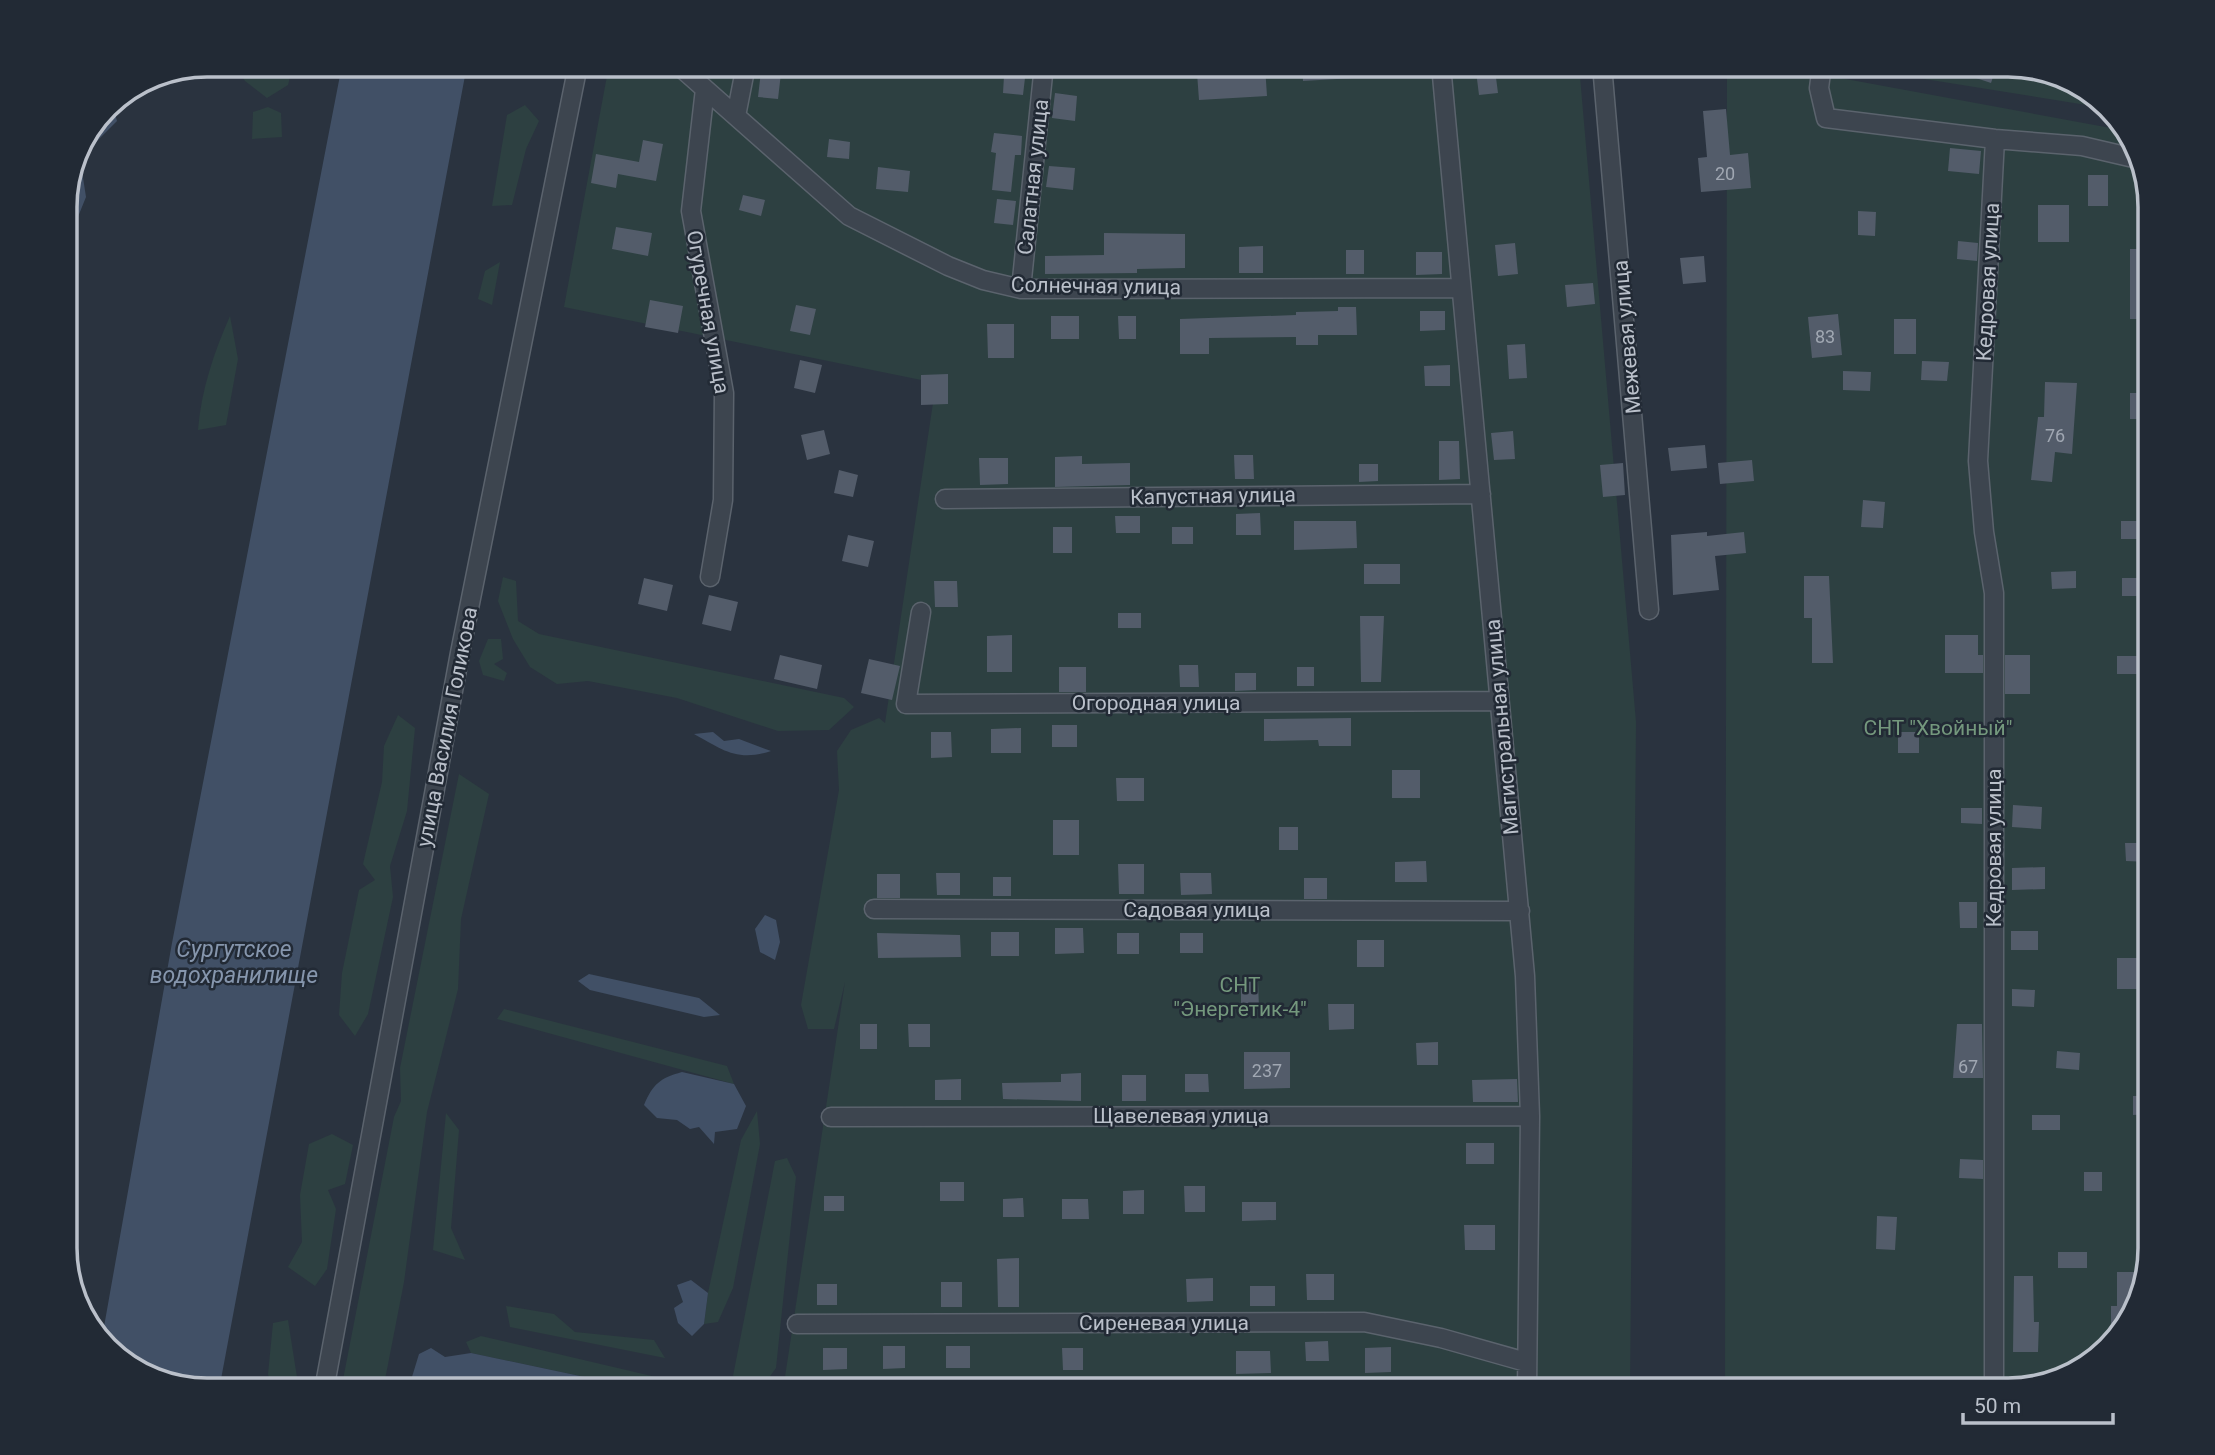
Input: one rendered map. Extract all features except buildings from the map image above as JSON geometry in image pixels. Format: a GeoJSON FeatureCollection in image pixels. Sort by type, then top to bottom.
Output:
{"type":"FeatureCollection","features":[{"type":"Feature","properties":{"kind":"street","name":"улица Василия Голикова"},"geometry":{"type":"LineString","coordinates":[[326,1378],[467,615],[577,77]]}},
{"type":"Feature","properties":{"kind":"street","name":"Солнечная улица"},"geometry":{"type":"LineString","coordinates":[[692,77],[849,216],[948,266],[983,280],[1021,289],[1461,288]]}},
{"type":"Feature","properties":{"kind":"street"},"geometry":{"type":"LineString","coordinates":[[736,116],[744,77]]}},
{"type":"Feature","properties":{"kind":"street","name":"Салатная улица"},"geometry":{"type":"LineString","coordinates":[[1021,289],[1043,77]]}},
{"type":"Feature","properties":{"kind":"street","name":"Магистральная улица"},"geometry":{"type":"LineString","coordinates":[[1442,77],[1520,911],[1530,1116],[1527,1378]]}},
{"type":"Feature","properties":{"kind":"street","name":"Межевая улица"},"geometry":{"type":"LineString","coordinates":[[1603,77],[1639,469],[1649,610]]}},
{"type":"Feature","properties":{"kind":"street"},"geometry":{"type":"LineString","coordinates":[[1820,77],[1819,88],[1826,118],[1995,139],[2082,146],[2128,157]]}},
{"type":"Feature","properties":{"kind":"street","name":"Огуречная улица"},"geometry":{"type":"LineString","coordinates":[[705,89],[691,211],[724,393],[723,500],[710,577]]}},
{"type":"Feature","properties":{"kind":"street","name":"Кедровая улица"},"geometry":{"type":"LineString","coordinates":[[1994,1378],[1994,593],[1984,532],[1978,461],[1995,139]]}},
{"type":"Feature","properties":{"kind":"street","name":"Капустная улица"},"geometry":{"type":"LineString","coordinates":[[945,499],[1481,494]]}},
{"type":"Feature","properties":{"kind":"street","name":"Огородная улица"},"geometry":{"type":"LineString","coordinates":[[921,612],[906,705],[1499,701]]}},
{"type":"Feature","properties":{"kind":"street","name":"Садовая улица"},"geometry":{"type":"LineString","coordinates":[[874,909],[1520,911]]}},
{"type":"Feature","properties":{"kind":"street","name":"Щавелевая улица"},"geometry":{"type":"LineString","coordinates":[[831,1117],[1530,1116]]}},
{"type":"Feature","properties":{"kind":"street","name":"Сиреневая улица"},"geometry":{"type":"LineString","coordinates":[[797,1324],[1364,1322],[1441,1338],[1527,1363]]}},
{"type":"Feature","properties":{"kind":"green space"},"geometry":{"type":"Polygon","coordinates":[[[242,77],[290,77],[288,85],[267,98],[242,77]]]}},
{"type":"Feature","properties":{"kind":"green space","name":"СНТ \"Энергетик-4\""},"geometry":{"type":"Polygon","coordinates":[[[607,77],[1580,77],[1636,722],[1630,1378],[785,1378],[845,982],[834,1029],[808,1029],[801,1005],[839,790],[837,751],[851,730],[879,718],[885,723],[936,383],[564,307],[607,77]]]}},
{"type":"Feature","properties":{"kind":"green space","name":"СНТ \"Хвойный\""},"geometry":{"type":"Polygon","coordinates":[[[1727,77],[1835,77],[2111,128],[2121,142],[2134,173],[2138,207],[2138,1256],[2131,1290],[2116,1320],[2094,1346],[2073,1361],[2042,1374],[2008,1378],[1725,1378],[1727,77]]]}},
{"type":"Feature","properties":{"kind":"green space"},"geometry":{"type":"Polygon","coordinates":[[[1912,77],[2025,78],[2065,90],[2089,105],[1912,77]]]}},
{"type":"Feature","properties":{"kind":"green space"},"geometry":{"type":"Polygon","coordinates":[[[525,105],[539,121],[526,149],[512,205],[492,206],[507,115],[525,105]]]}},
{"type":"Feature","properties":{"kind":"green space"},"geometry":{"type":"Polygon","coordinates":[[[268,107],[281,113],[282,137],[252,139],[253,112],[268,107]]]}},
{"type":"Feature","properties":{"kind":"green space"},"geometry":{"type":"Polygon","coordinates":[[[500,262],[492,305],[478,299],[485,271],[500,262]]]}},
{"type":"Feature","properties":{"kind":"green space"},"geometry":{"type":"Polygon","coordinates":[[[230,316],[238,359],[226,425],[198,430],[209,372],[230,316]]]}},
{"type":"Feature","properties":{"kind":"green space"},"geometry":{"type":"Polygon","coordinates":[[[503,577],[516,581],[518,621],[539,634],[844,698],[854,707],[829,730],[778,731],[677,698],[588,681],[557,684],[530,667],[513,639],[498,601],[503,577]]]}},
{"type":"Feature","properties":{"kind":"green space"},"geometry":{"type":"Polygon","coordinates":[[[488,639],[501,639],[503,659],[494,664],[507,673],[504,681],[483,675],[479,661],[488,639]]]}},
{"type":"Feature","properties":{"kind":"green space"},"geometry":{"type":"Polygon","coordinates":[[[398,715],[415,728],[407,811],[390,866],[393,897],[368,1014],[355,1036],[339,1015],[342,973],[359,890],[375,880],[363,864],[382,782],[384,746],[398,715]]]}},
{"type":"Feature","properties":{"kind":"green space"},"geometry":{"type":"Polygon","coordinates":[[[459,774],[489,794],[461,919],[458,989],[427,1112],[404,1282],[385,1378],[343,1378],[394,1117],[401,1101],[400,1068],[459,774]]]}},
{"type":"Feature","properties":{"kind":"green space"},"geometry":{"type":"Polygon","coordinates":[[[504,1009],[727,1066],[734,1084],[497,1019],[504,1009]]]}},
{"type":"Feature","properties":{"kind":"green space"},"geometry":{"type":"Polygon","coordinates":[[[757,1111],[760,1144],[733,1288],[718,1322],[704,1324],[708,1293],[741,1140],[757,1111]]]}},
{"type":"Feature","properties":{"kind":"green space"},"geometry":{"type":"Polygon","coordinates":[[[446,1113],[459,1130],[451,1228],[465,1260],[433,1250],[446,1113]]]}},
{"type":"Feature","properties":{"kind":"green space"},"geometry":{"type":"Polygon","coordinates":[[[332,1134],[353,1145],[345,1184],[328,1190],[336,1209],[327,1269],[315,1286],[288,1267],[302,1242],[300,1195],[309,1144],[332,1134]]]}},
{"type":"Feature","properties":{"kind":"green space"},"geometry":{"type":"Polygon","coordinates":[[[787,1158],[796,1177],[776,1368],[769,1378],[736,1378],[733,1376],[775,1161],[787,1158]]]}},
{"type":"Feature","properties":{"kind":"green space"},"geometry":{"type":"Polygon","coordinates":[[[506,1306],[554,1314],[575,1332],[654,1340],[665,1358],[510,1327],[506,1306]]]}},
{"type":"Feature","properties":{"kind":"green space"},"geometry":{"type":"Polygon","coordinates":[[[288,1320],[297,1378],[269,1378],[273,1323],[288,1320]]]}},
{"type":"Feature","properties":{"kind":"green space"},"geometry":{"type":"Polygon","coordinates":[[[481,1336],[660,1378],[589,1378],[471,1353],[466,1342],[481,1336]]]}},
{"type":"Feature","properties":{"kind":"water","name":"Сургутское водохранилище"},"geometry":{"type":"Polygon","coordinates":[[[340,77],[465,77],[221,1378],[173,1374],[150,1365],[121,1346],[104,1327],[172,943],[340,77]]]}},
{"type":"Feature","properties":{"kind":"water"},"geometry":{"type":"Polygon","coordinates":[[[115,115],[117,121],[92,146],[115,115]]]}},
{"type":"Feature","properties":{"kind":"water"},"geometry":{"type":"Polygon","coordinates":[[[82,171],[86,197],[77,219],[82,171]]]}},
{"type":"Feature","properties":{"kind":"water"},"geometry":{"type":"Polygon","coordinates":[[[713,732],[724,741],[739,739],[771,751],[739,755],[694,734],[713,732]]]}},
{"type":"Feature","properties":{"kind":"water"},"geometry":{"type":"Polygon","coordinates":[[[765,915],[776,920],[780,942],[775,960],[760,952],[755,929],[765,915]]]}},
{"type":"Feature","properties":{"kind":"water"},"geometry":{"type":"Polygon","coordinates":[[[589,974],[699,998],[720,1015],[704,1017],[590,990],[578,981],[589,974]]]}},
{"type":"Feature","properties":{"kind":"water"},"geometry":{"type":"Polygon","coordinates":[[[682,1072],[734,1084],[746,1106],[737,1129],[715,1132],[714,1144],[699,1127],[690,1129],[677,1120],[657,1118],[644,1105],[658,1083],[682,1072]]]}},
{"type":"Feature","properties":{"kind":"water"},"geometry":{"type":"Polygon","coordinates":[[[691,1280],[708,1293],[704,1324],[692,1336],[678,1323],[674,1308],[683,1302],[677,1285],[691,1280]]]}},
{"type":"Feature","properties":{"kind":"water"},"geometry":{"type":"Polygon","coordinates":[[[431,1348],[445,1357],[471,1353],[589,1378],[412,1378],[419,1354],[431,1348]]]}}]}
